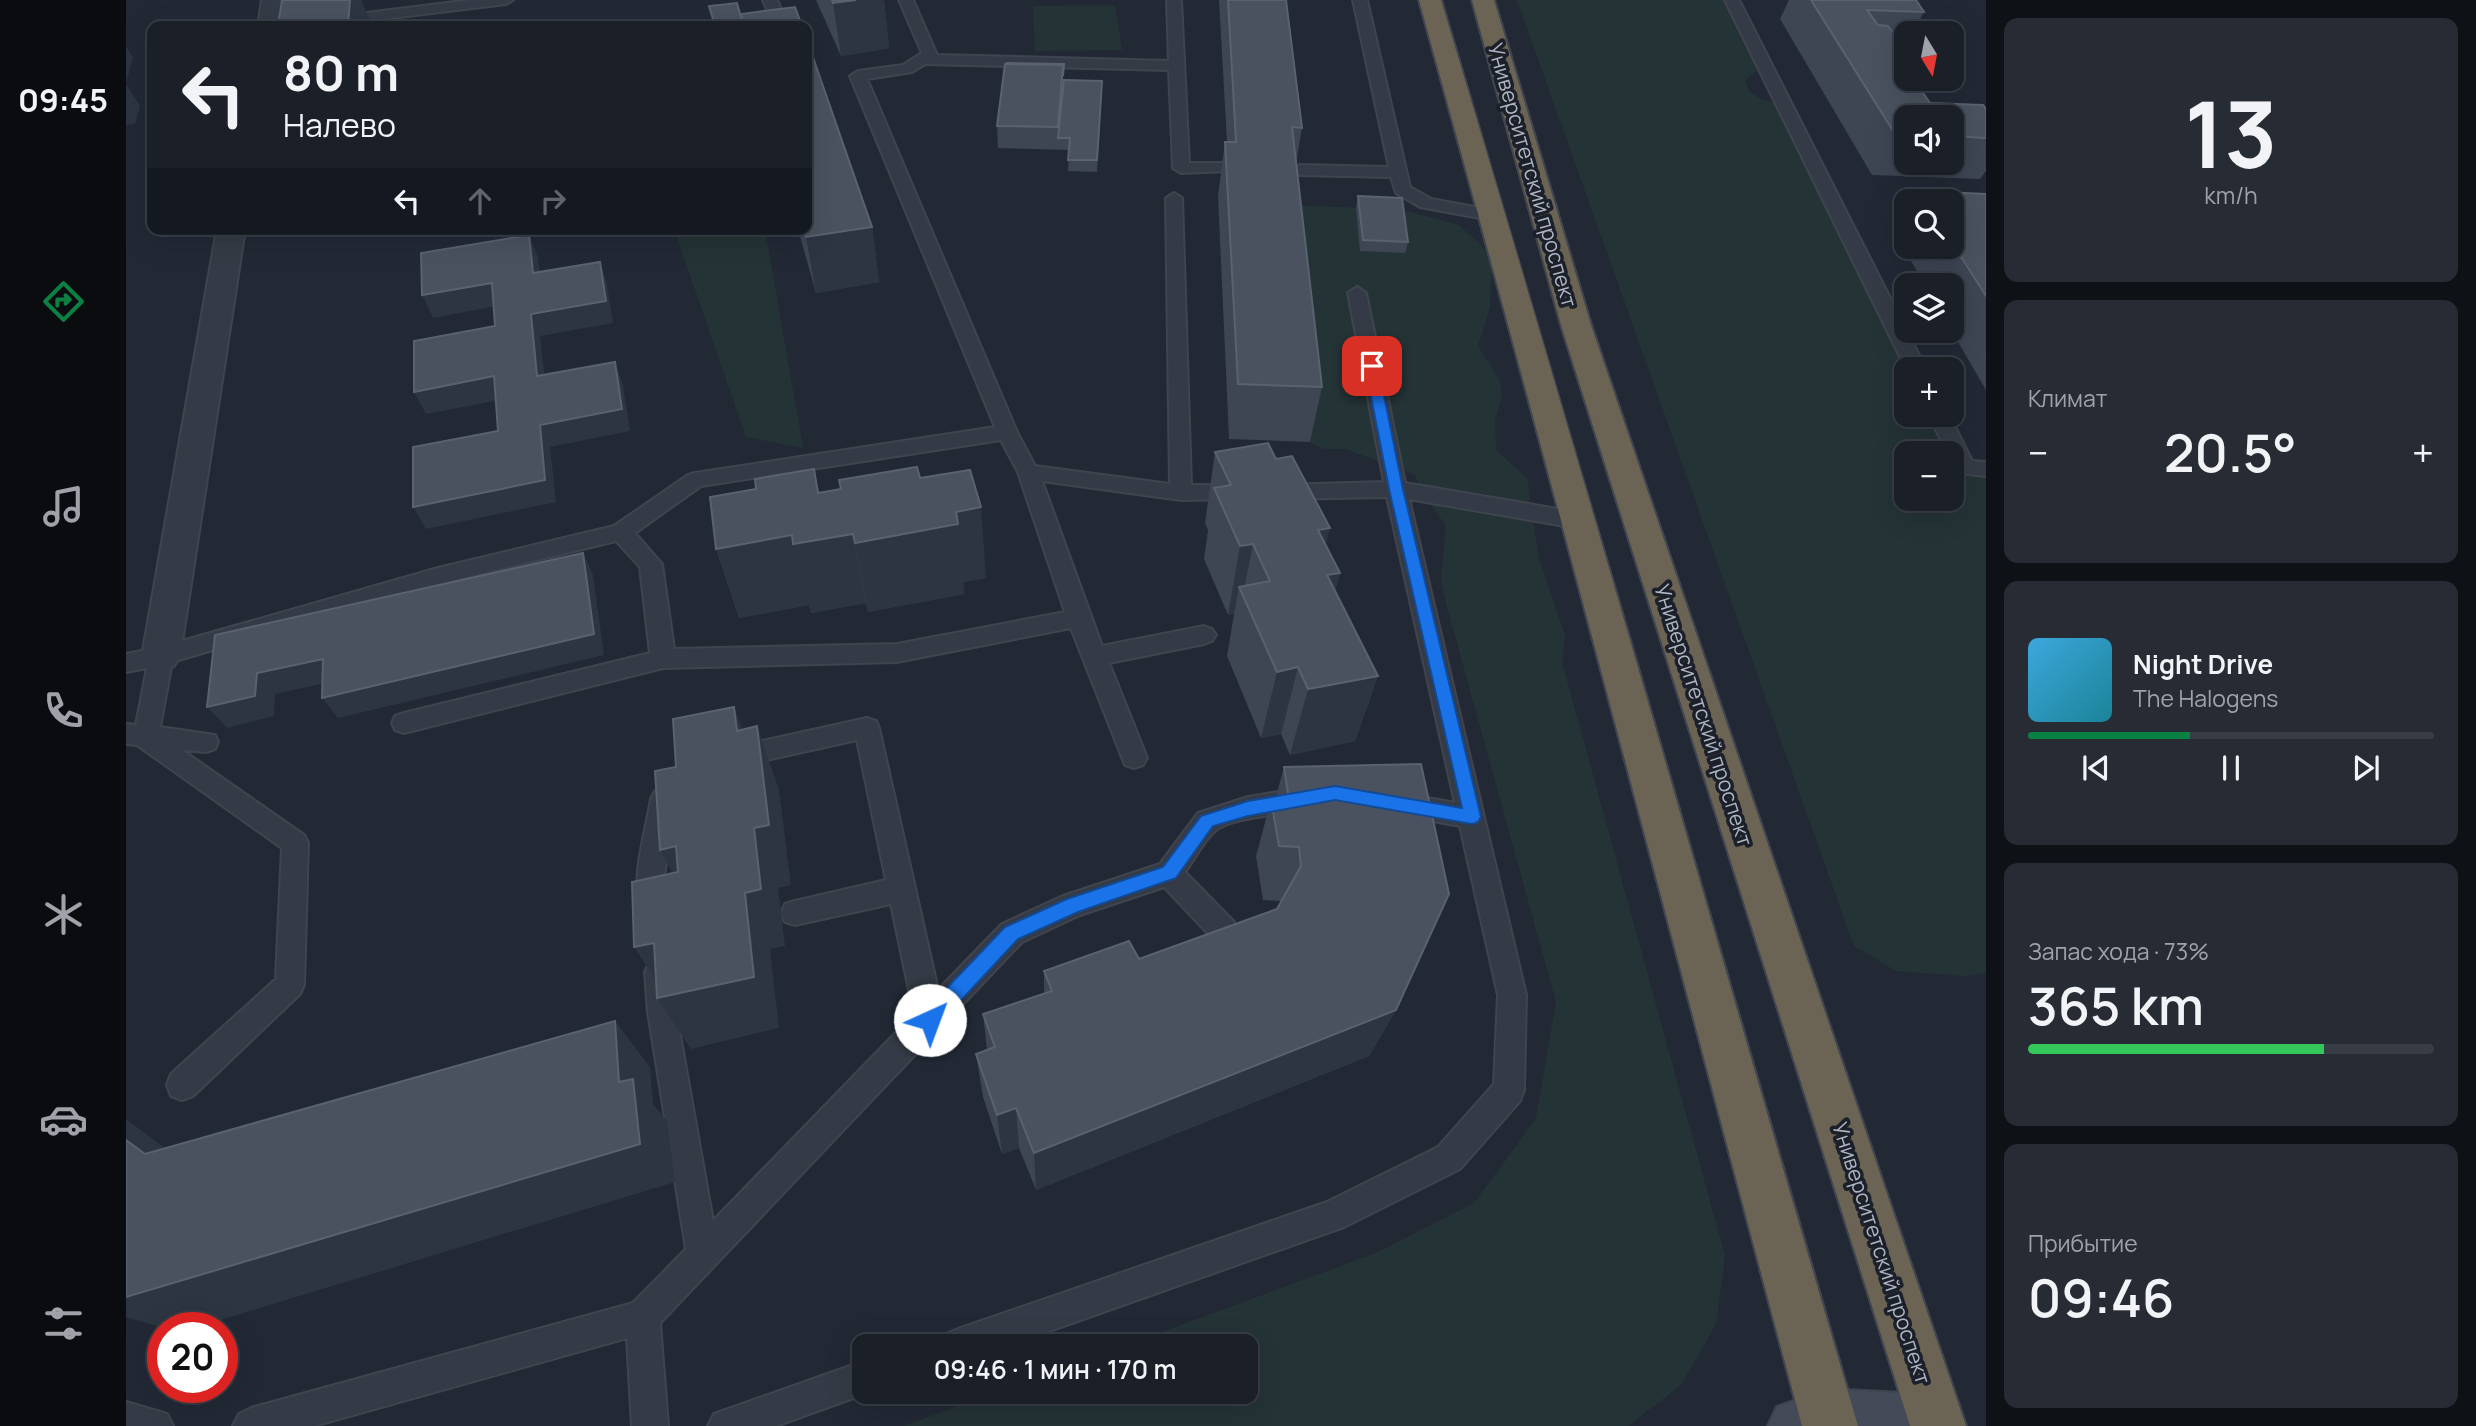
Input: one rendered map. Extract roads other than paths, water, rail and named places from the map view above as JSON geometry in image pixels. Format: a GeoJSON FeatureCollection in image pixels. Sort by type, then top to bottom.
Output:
{"type":"FeatureCollection","features":[{"type":"Feature","properties":{"kind":"highway"},"geometry":{"type":"LineString","coordinates":[[1430,0],[1526,331],[1818,1423]]}},
{"type":"Feature","properties":{"kind":"highway","name":"Университетский проспект"},"geometry":{"type":"LineString","coordinates":[[1483,0],[1576,325],[1938,1424]]}},
{"type":"Feature","properties":{"kind":"street"},"geometry":{"type":"LineString","coordinates":[[270,21],[273,0]]}},
{"type":"Feature","properties":{"kind":"street"},"geometry":{"type":"LineString","coordinates":[[161,656],[230,235]]}},
{"type":"Feature","properties":{"kind":"street"},"geometry":{"type":"LineString","coordinates":[[1818,1423],[1938,1424]]}},
{"type":"Feature","properties":{"kind":"lane"},"geometry":{"type":"LineString","coordinates":[[378,21],[412,19],[506,0]]}},
{"type":"Feature","properties":{"kind":"lane"},"geometry":{"type":"LineString","coordinates":[[770,0],[779,21]]}},
{"type":"Feature","properties":{"kind":"lane"},"geometry":{"type":"LineString","coordinates":[[906,0],[930,54],[907,69],[858,76],[1007,432],[1028,472],[1079,618],[1134,758]]}},
{"type":"Feature","properties":{"kind":"lane"},"geometry":{"type":"LineString","coordinates":[[1174,0],[1181,169],[1223,168]]}},
{"type":"Feature","properties":{"kind":"lane"},"geometry":{"type":"LineString","coordinates":[[1360,0],[1402,189],[1426,203],[1492,215]]}},
{"type":"Feature","properties":{"kind":"lane"},"geometry":{"type":"LineString","coordinates":[[1732,0],[1910,357]]}},
{"type":"Feature","properties":{"kind":"lane"},"geometry":{"type":"LineString","coordinates":[[922,59],[1177,66]]}},
{"type":"Feature","properties":{"kind":"lane"},"geometry":{"type":"LineString","coordinates":[[1300,170],[1399,172]]}},
{"type":"Feature","properties":{"kind":"lane"},"geometry":{"type":"LineString","coordinates":[[1174,198],[1181,494]]}},
{"type":"Feature","properties":{"kind":"lane"},"geometry":{"type":"LineString","coordinates":[[993,1334],[1333,1216],[1449,1158],[1509,1090],[1512,995],[1396,489],[1357,293]]}},
{"type":"Feature","properties":{"kind":"lane"},"geometry":{"type":"LineString","coordinates":[[1945,427],[1965,468],[1986,469]]}},
{"type":"Feature","properties":{"kind":"lane"},"geometry":{"type":"LineString","coordinates":[[126,663],[161,656],[438,576],[621,532],[695,480],[1007,432]]}},
{"type":"Feature","properties":{"kind":"lane"},"geometry":{"type":"LineString","coordinates":[[1028,472],[1181,494],[1396,489],[1576,520]]}},
{"type":"Feature","properties":{"kind":"lane"},"geometry":{"type":"LineString","coordinates":[[621,532],[651,564],[663,659]]}},
{"type":"Feature","properties":{"kind":"lane"},"geometry":{"type":"LineString","coordinates":[[404,723],[663,659],[897,653],[1079,618]]}},
{"type":"Feature","properties":{"kind":"lane"},"geometry":{"type":"LineString","coordinates":[[1094,657],[1204,635]]}},
{"type":"Feature","properties":{"kind":"lane"},"geometry":{"type":"LineString","coordinates":[[136,736],[161,656]]}},
{"type":"Feature","properties":{"kind":"lane"},"geometry":{"type":"LineString","coordinates":[[708,763],[867,728],[930,1020]]}},
{"type":"Feature","properties":{"kind":"lane"},"geometry":{"type":"LineString","coordinates":[[136,736],[206,743]]}},
{"type":"Feature","properties":{"kind":"lane"},"geometry":{"type":"LineString","coordinates":[[136,736],[295,843],[290,985],[182,1085]]}},
{"type":"Feature","properties":{"kind":"lane"},"geometry":{"type":"LineString","coordinates":[[668,771],[651,876],[662,1012],[704,1255]]}},
{"type":"Feature","properties":{"kind":"lane"},"geometry":{"type":"LineString","coordinates":[[251,1426],[643,1317],[1012,933],[1073,905],[1169,873],[1207,821],[1248,808],[1335,793]]}},
{"type":"Feature","properties":{"kind":"lane"},"geometry":{"type":"LineString","coordinates":[[1376,800],[1472,817]]}},
{"type":"Feature","properties":{"kind":"lane"},"geometry":{"type":"LineString","coordinates":[[1169,873],[1224,931]]}},
{"type":"Feature","properties":{"kind":"lane"},"geometry":{"type":"LineString","coordinates":[[795,913],[902,889]]}},
{"type":"Feature","properties":{"kind":"lane"},"geometry":{"type":"LineString","coordinates":[[643,1317],[650,1426]]}},
{"type":"Feature","properties":{"kind":"lane"},"geometry":{"type":"LineString","coordinates":[[726,1426],[852,1382]]}},
{"type":"Feature","properties":{"kind":"lane"},"geometry":{"type":"LineString","coordinates":[[126,1419],[155,1426]]}}]}
